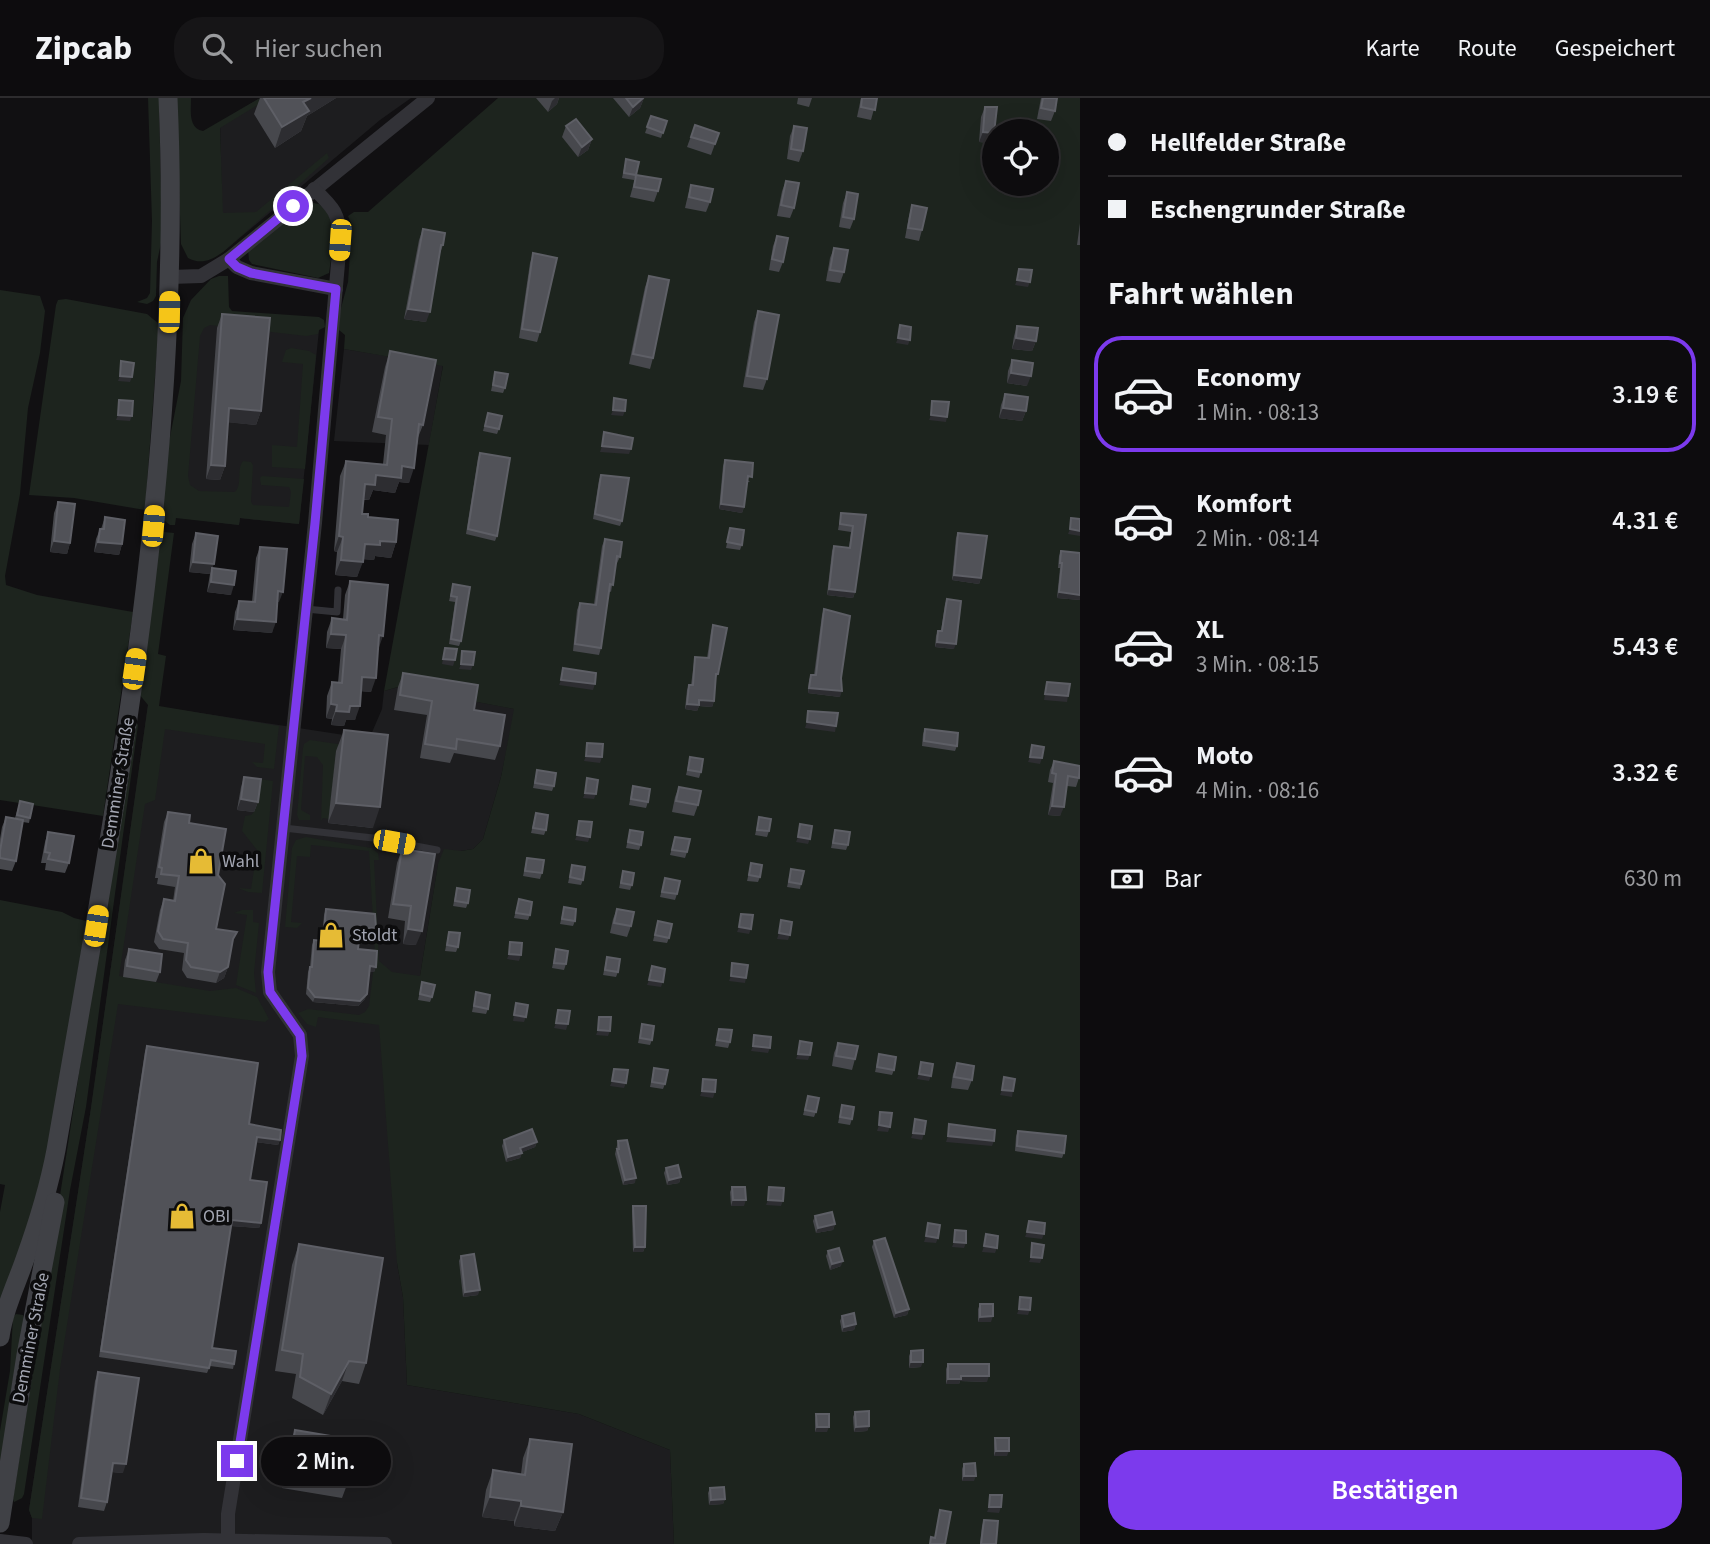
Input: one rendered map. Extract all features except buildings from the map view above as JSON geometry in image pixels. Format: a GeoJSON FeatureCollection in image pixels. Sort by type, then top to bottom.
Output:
{"type":"FeatureCollection","features":[{"type":"Feature","properties":{"kind":"main road","name":"Demminer Straße"},"geometry":{"type":"LineString","coordinates":[[0,1337],[7,1307],[45,1197],[72,1069],[98,914],[142,614],[157,482],[169,328],[168,98]]}},
{"type":"Feature","properties":{"kind":"main road","name":"Demminer Straße"},"geometry":{"type":"LineString","coordinates":[[0,1523],[26,1355],[57,1187],[69,1110],[72,1069]]}},
{"type":"Feature","properties":{"kind":"street"},"geometry":{"type":"LineString","coordinates":[[170,277],[201,276],[229,259],[428,98]]}},
{"type":"Feature","properties":{"kind":"street"},"geometry":{"type":"LineString","coordinates":[[228,1542],[228,1514],[302,1056],[300,1035],[278,1005],[269,985],[306,609],[327,346],[340,240],[337,213],[314,189]]}},
{"type":"Feature","properties":{"kind":"street"},"geometry":{"type":"LineString","coordinates":[[229,259],[237,267],[251,273],[336,289]]}},
{"type":"Feature","properties":{"kind":"street"},"geometry":{"type":"LineString","coordinates":[[0,1541],[26,1544]]}},
{"type":"Feature","properties":{"kind":"street"},"geometry":{"type":"LineString","coordinates":[[79,1544],[385,1544]]}},
{"type":"Feature","properties":{"kind":"lane"},"geometry":{"type":"LineString","coordinates":[[306,609],[337,611],[341,605],[338,590]]}},
{"type":"Feature","properties":{"kind":"lane"},"geometry":{"type":"LineString","coordinates":[[283,828],[373,838],[437,850]]}},
{"type":"Feature","properties":{"kind":"shaded area"},"geometry":{"type":"Polygon","coordinates":[[[148,98],[159,98],[162,238],[157,262],[156,296],[147,304],[137,302],[147,298],[150,293],[152,221],[148,98]]]}},
{"type":"Feature","properties":{"kind":"shaded area"},"geometry":{"type":"Polygon","coordinates":[[[176,98],[191,98],[193,123],[203,131],[260,98],[269,98],[220,128],[223,213],[256,212],[327,153],[329,158],[223,252],[206,261],[188,258],[181,244],[176,98]]]}},
{"type":"Feature","properties":{"kind":"shaded area"},"geometry":{"type":"Polygon","coordinates":[[[260,98],[411,98],[380,120],[223,252],[220,122],[260,98]]]}},
{"type":"Feature","properties":{"kind":"shaded area"},"geometry":{"type":"Polygon","coordinates":[[[498,98],[1080,98],[1080,1544],[674,1544],[670,1450],[579,1414],[407,1385],[403,1297],[397,1263],[379,1025],[318,1017],[316,1027],[307,1024],[298,1013],[308,1009],[359,1015],[369,1006],[375,956],[369,851],[311,845],[310,857],[297,856],[291,922],[302,923],[297,928],[285,927],[292,848],[296,840],[306,837],[371,848],[378,853],[379,860],[374,860],[379,961],[392,972],[420,976],[438,864],[444,849],[473,849],[483,839],[501,777],[514,709],[398,687],[384,691],[443,366],[344,349],[345,335],[339,330],[340,312],[348,282],[352,226],[348,216],[354,212],[368,212],[498,98]]]}},
{"type":"Feature","properties":{"kind":"shaded area"},"geometry":{"type":"Polygon","coordinates":[[[308,202],[319,204],[326,211],[333,227],[329,273],[318,278],[252,264],[248,249],[308,202]]]}},
{"type":"Feature","properties":{"kind":"shaded area"},"geometry":{"type":"Polygon","coordinates":[[[228,276],[229,307],[232,311],[319,317],[324,320],[325,327],[319,330],[318,334],[306,336],[210,325],[204,328],[200,336],[188,476],[190,485],[199,491],[235,492],[239,485],[243,461],[251,462],[253,505],[289,507],[289,487],[261,485],[260,478],[304,479],[299,524],[240,518],[239,525],[176,518],[175,525],[170,525],[161,518],[168,447],[181,381],[183,318],[191,300],[211,279],[228,276]]]}},
{"type":"Feature","properties":{"kind":"shaded area"},"geometry":{"type":"Polygon","coordinates":[[[0,290],[40,296],[45,311],[40,353],[28,408],[20,494],[5,576],[6,585],[37,595],[133,612],[103,816],[0,800],[0,290]]]}},
{"type":"Feature","properties":{"kind":"shaded area"},"geometry":{"type":"Polygon","coordinates":[[[66,299],[147,314],[159,324],[145,510],[74,498],[29,495],[56,305],[58,300],[66,299]]]}},
{"type":"Feature","properties":{"kind":"shaded area"},"geometry":{"type":"Polygon","coordinates":[[[196,312],[319,330],[299,524],[240,518],[239,525],[173,517],[196,312]]]}},
{"type":"Feature","properties":{"kind":"shaded area"},"geometry":{"type":"Polygon","coordinates":[[[291,348],[316,355],[305,469],[272,467],[272,445],[297,447],[303,364],[282,362],[286,350],[291,348]]]}},
{"type":"Feature","properties":{"kind":"shaded area"},"geometry":{"type":"Polygon","coordinates":[[[344,349],[443,365],[429,445],[334,441],[344,349]]]}},
{"type":"Feature","properties":{"kind":"shaded area"},"geometry":{"type":"Polygon","coordinates":[[[164,532],[174,533],[158,654],[166,656],[159,706],[279,726],[274,769],[257,767],[252,762],[263,763],[265,744],[165,729],[155,800],[145,804],[119,976],[210,991],[236,988],[257,997],[269,1019],[265,1022],[118,1004],[60,1369],[42,1519],[32,1518],[29,1510],[91,1108],[148,705],[139,694],[159,536],[164,532]]]}},
{"type":"Feature","properties":{"kind":"shaded area"},"geometry":{"type":"Polygon","coordinates":[[[398,687],[515,709],[501,777],[483,839],[473,849],[461,851],[438,865],[420,976],[397,1263],[403,1297],[407,1385],[579,1414],[670,1450],[674,1544],[32,1544],[32,1518],[29,1510],[91,1108],[148,705],[364,738],[370,737],[382,709],[384,691],[398,687]]]}},
{"type":"Feature","properties":{"kind":"shaded area"},"geometry":{"type":"Polygon","coordinates":[[[134,718],[138,725],[86,1107],[70,1190],[24,1494],[14,1502],[13,1499],[134,718]]]}},
{"type":"Feature","properties":{"kind":"shaded area"},"geometry":{"type":"Polygon","coordinates":[[[310,740],[365,748],[336,751],[329,819],[323,818],[321,821],[323,765],[317,757],[305,756],[301,810],[310,815],[310,820],[299,820],[297,815],[303,748],[310,740]]]}},
{"type":"Feature","properties":{"kind":"shaded area"},"geometry":{"type":"Polygon","coordinates":[[[253,778],[273,781],[262,893],[238,888],[251,889],[257,850],[242,831],[245,816],[254,812],[253,778]]]}},
{"type":"Feature","properties":{"kind":"shaded area"},"geometry":{"type":"Polygon","coordinates":[[[0,900],[62,912],[86,921],[42,1194],[0,1304],[0,1212],[5,1185],[0,1184],[0,900]]]}},
{"type":"Feature","properties":{"kind":"shaded area"},"geometry":{"type":"Polygon","coordinates":[[[253,910],[253,922],[259,923],[254,973],[256,993],[236,985],[247,915],[234,913],[253,910]]]}},
{"type":"Feature","properties":{"kind":"shaded area"},"geometry":{"type":"Polygon","coordinates":[[[16,1314],[23,1315],[24,1319],[0,1469],[0,1431],[10,1371],[13,1317],[16,1314]]]}},
{"type":"Feature","properties":{"kind":"place","name":"Wahl"},"geometry":{"type":"Point","coordinates":[201,861]}},
{"type":"Feature","properties":{"kind":"place","name":"Stoldt"},"geometry":{"type":"Point","coordinates":[331,935]}},
{"type":"Feature","properties":{"kind":"place","name":"OBI"},"geometry":{"type":"Point","coordinates":[182,1216]}},
{"type":"Feature","properties":{"kind":"route"},"geometry":{"type":"LineString","coordinates":[[237,1461],[302,1056],[300,1035],[270,992],[268,972],[315,523],[336,289],[251,273],[237,267],[229,259],[293,206]]}}]}
